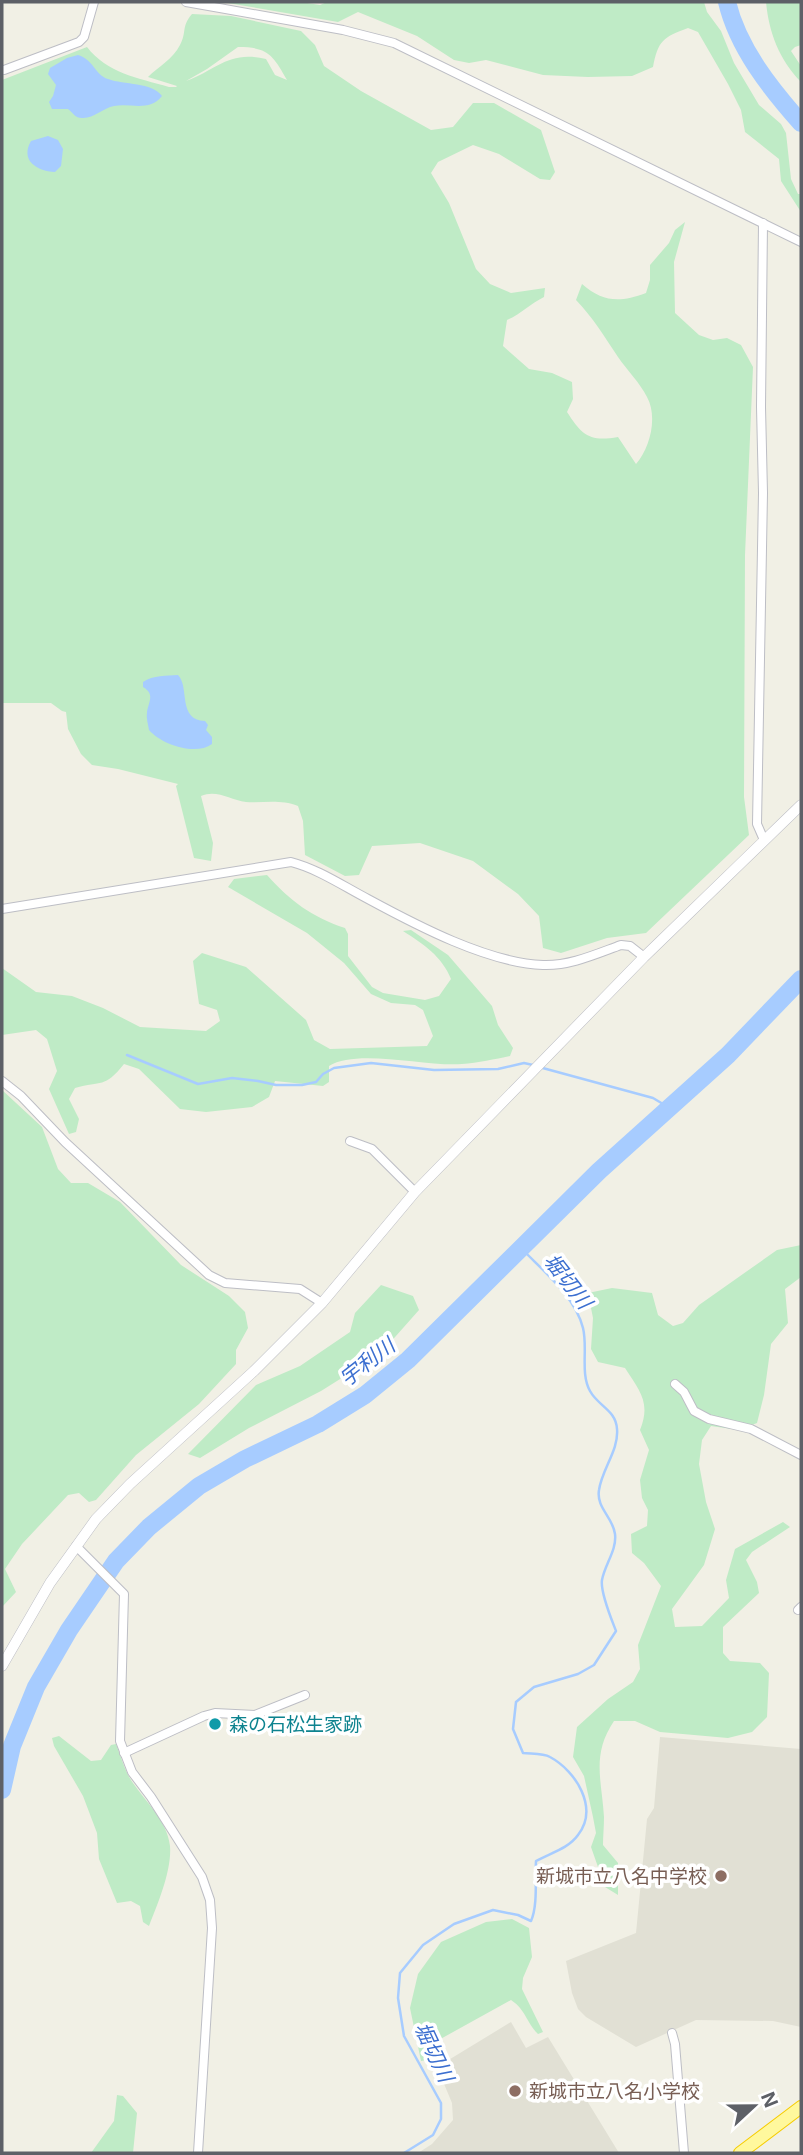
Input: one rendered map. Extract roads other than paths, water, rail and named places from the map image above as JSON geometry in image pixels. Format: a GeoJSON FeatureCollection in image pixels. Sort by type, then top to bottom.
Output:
{"type":"FeatureCollection","features":[{"type":"Feature","properties":{"kind":"highway"},"geometry":{"type":"LineString","coordinates":[[740,2153],[801,2108]]}},
{"type":"Feature","properties":{"kind":"street"},"geometry":{"type":"LineString","coordinates":[[4,70],[79,42],[84,37],[94,2]]}},
{"type":"Feature","properties":{"kind":"street"},"geometry":{"type":"LineString","coordinates":[[186,2],[343,30],[394,43],[801,242]]}},
{"type":"Feature","properties":{"kind":"street"},"geometry":{"type":"LineString","coordinates":[[763,223],[763,493],[757,824],[764,840]]}},
{"type":"Feature","properties":{"kind":"street"},"geometry":{"type":"LineString","coordinates":[[2,1666],[50,1583],[96,1519],[130,1484],[254,1371],[322,1303],[415,1192],[644,957],[801,805]]}},
{"type":"Feature","properties":{"kind":"street"},"geometry":{"type":"LineString","coordinates":[[2,909],[291,862],[321,874],[411,923],[466,946],[514,960],[543,965],[562,964],[621,945],[630,946],[644,957]]}},
{"type":"Feature","properties":{"kind":"street"},"geometry":{"type":"LineString","coordinates":[[2,1081],[209,1275],[225,1283],[300,1289],[322,1303]]}},
{"type":"Feature","properties":{"kind":"street"},"geometry":{"type":"LineString","coordinates":[[350,1141],[372,1149],[415,1192]]}},
{"type":"Feature","properties":{"kind":"street"},"geometry":{"type":"LineString","coordinates":[[675,1384],[684,1392],[694,1411],[709,1419],[751,1429],[801,1455]]}},
{"type":"Feature","properties":{"kind":"street"},"geometry":{"type":"LineString","coordinates":[[76,1546],[122,1591],[125,1604],[118,1718],[124,1753],[132,1772],[197,1870],[210,1900],[212,1928],[198,2153]]}},
{"type":"Feature","properties":{"kind":"street"},"geometry":{"type":"LineString","coordinates":[[124,1753],[204,1716],[215,1713],[255,1715],[305,1695]]}},
{"type":"Feature","properties":{"kind":"street"},"geometry":{"type":"LineString","coordinates":[[672,2033],[684,2153]]}},
{"type":"Feature","properties":{"kind":"water"},"geometry":{"type":"Polygon","coordinates":[[[78,55],[88,60],[104,77],[152,88],[162,96],[152,104],[114,106],[86,118],[78,117],[68,109],[52,109],[49,102],[56,85],[48,74],[50,68],[78,55]]]}},
{"type":"Feature","properties":{"kind":"water"},"geometry":{"type":"Polygon","coordinates":[[[48,136],[58,140],[63,149],[61,166],[55,172],[36,167],[27,154],[31,141],[48,136]]]}},
{"type":"Feature","properties":{"kind":"water"},"geometry":{"type":"Polygon","coordinates":[[[178,675],[187,709],[196,719],[205,721],[208,725],[206,730],[212,737],[212,744],[197,749],[179,747],[162,740],[149,730],[147,714],[150,695],[143,687],[143,682],[156,677],[178,675]]]}},
{"type":"Feature","properties":{"kind":"waterway","name":"宇利川"},"geometry":{"type":"LineString","coordinates":[[727,2],[739,35],[756,67],[801,123]]}},
{"type":"Feature","properties":{"kind":"waterway","name":"宇利川"},"geometry":{"type":"LineString","coordinates":[[2,1790],[12,1746],[36,1687],[69,1630],[116,1561],[149,1527],[199,1486],[245,1459],[318,1424],[365,1395],[408,1360],[599,1171],[728,1055],[801,979]]}},
{"type":"Feature","properties":{"kind":"waterway"},"geometry":{"type":"LineString","coordinates":[[127,1055],[198,1084],[232,1078],[276,1085],[302,1085],[316,1082],[334,1068],[371,1063],[434,1070],[498,1069],[524,1063],[533,1065]]}},
{"type":"Feature","properties":{"kind":"waterway"},"geometry":{"type":"LineString","coordinates":[[539,1067],[653,1098],[668,1107]]}},
{"type":"Feature","properties":{"kind":"waterway","name":"堀切川"},"geometry":{"type":"LineString","coordinates":[[404,2153],[433,2135],[441,2119],[441,2103],[404,2036],[398,1998],[400,1973],[423,1945],[454,1924],[493,1910],[518,1915],[531,1921],[535,1900],[536,1861],[574,1840],[584,1824],[586,1813],[582,1791],[560,1763],[541,1754],[523,1753],[513,1729],[516,1702],[534,1687],[578,1674],[594,1665],[616,1631],[602,1585],[615,1534],[599,1496],[601,1482],[617,1437],[616,1423],[593,1396],[587,1384],[585,1344],[579,1316],[566,1295],[521,1248]]}},
{"type":"Feature","properties":{"kind":"place","name":"森の石松生家跡"},"geometry":{"type":"Point","coordinates":[215,1724]}},
{"type":"Feature","properties":{"kind":"place","name":"新城市立八名中学校"},"geometry":{"type":"Point","coordinates":[721,1876]}},
{"type":"Feature","properties":{"kind":"place","name":"新城市立八名小学校"},"geometry":{"type":"Point","coordinates":[515,2091]}}]}
